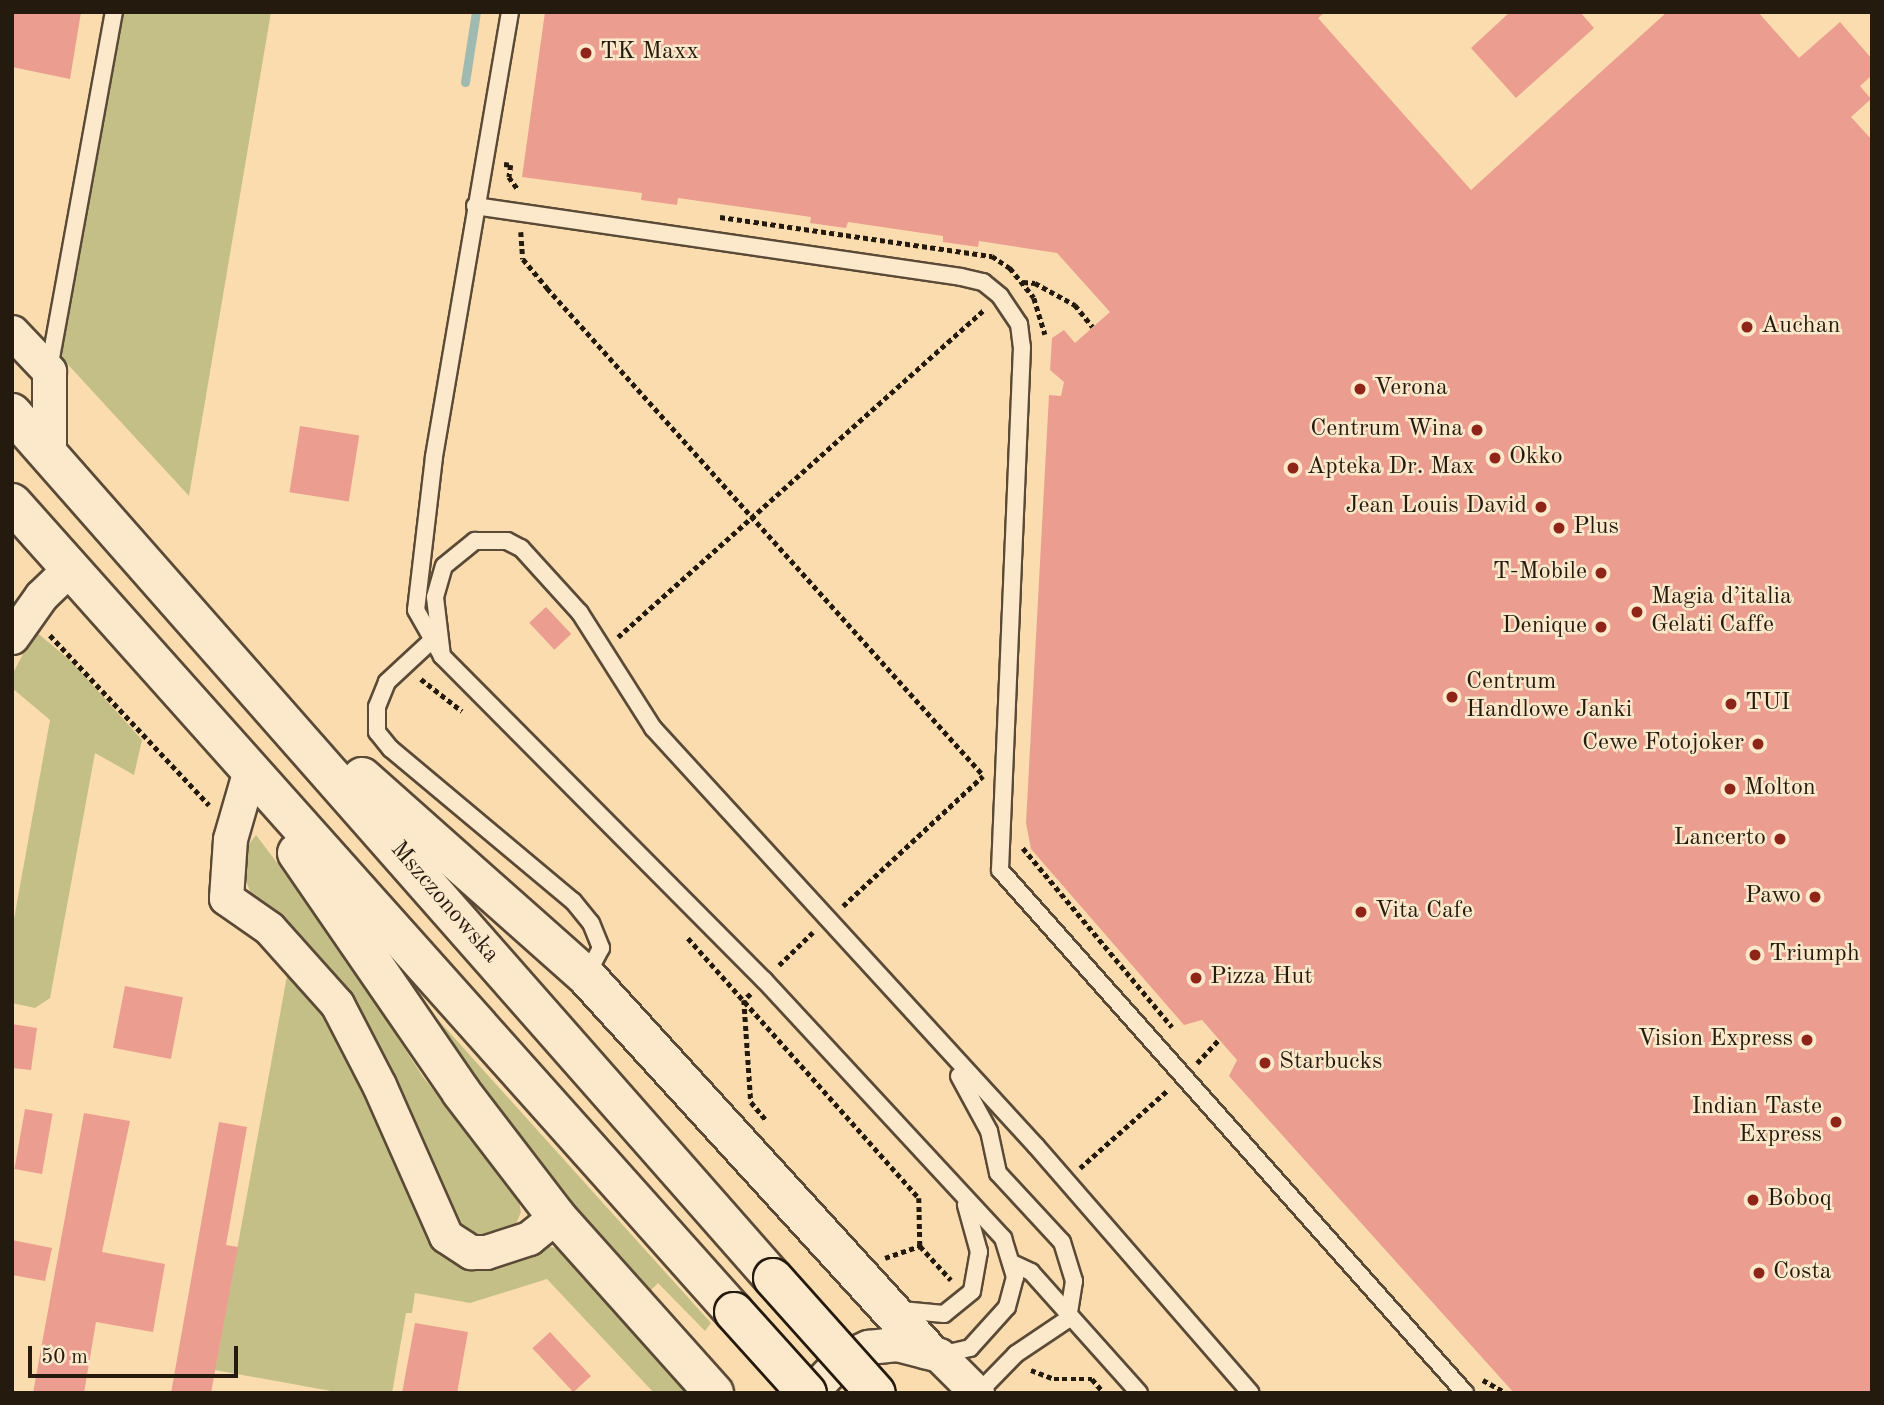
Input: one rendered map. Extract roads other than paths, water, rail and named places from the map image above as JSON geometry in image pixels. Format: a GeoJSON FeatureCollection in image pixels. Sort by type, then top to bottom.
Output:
{"type":"FeatureCollection","features":[{"type":"Feature","properties":{"kind":"main road","name":"Mszczonowska"},"geometry":{"type":"LineString","coordinates":[[12,413],[876,1393]]}},
{"type":"Feature","properties":{"kind":"main road"},"geometry":{"type":"LineString","coordinates":[[12,503],[808,1393]]}},
{"type":"Feature","properties":{"kind":"main road"},"geometry":{"type":"LineString","coordinates":[[242,671],[586,976],[932,1352]]}},
{"type":"Feature","properties":{"kind":"main road"},"geometry":{"type":"LineString","coordinates":[[205,719],[461,1092],[556,1216],[714,1393]]}},
{"type":"Feature","properties":{"kind":"street"},"geometry":{"type":"LineString","coordinates":[[12,332],[49,371],[49,454]]}},
{"type":"Feature","properties":{"kind":"street"},"geometry":{"type":"LineString","coordinates":[[20,624],[71,567]]}},
{"type":"Feature","properties":{"kind":"street"},"geometry":{"type":"LineString","coordinates":[[247,780],[233,829],[226,898],[269,928],[337,1004],[446,1236],[471,1252],[486,1252],[529,1238],[556,1216]]}},
{"type":"Feature","properties":{"kind":"street"},"geometry":{"type":"LineString","coordinates":[[808,1393],[830,1368],[854,1352],[882,1345],[932,1352],[978,1393]]}},
{"type":"Feature","properties":{"kind":"lane"},"geometry":{"type":"LineString","coordinates":[[49,371],[114,12]]}},
{"type":"Feature","properties":{"kind":"lane"},"geometry":{"type":"LineString","coordinates":[[510,12],[457,314],[415,598],[430,642],[442,656],[764,980],[965,1203],[1003,1238],[1014,1264],[1013,1291],[1001,1317],[970,1348],[932,1352]]}},
{"type":"Feature","properties":{"kind":"lane"},"geometry":{"type":"LineString","coordinates":[[475,206],[961,277],[983,282],[1000,296],[1019,324],[1022,347],[998,861],[1004,878],[1465,1393]]}},
{"type":"Feature","properties":{"kind":"lane"},"geometry":{"type":"LineString","coordinates":[[442,656],[435,597],[444,565],[463,547],[492,539],[521,548],[603,646],[653,728],[1066,1181],[1251,1393]]}},
{"type":"Feature","properties":{"kind":"lane"},"geometry":{"type":"LineString","coordinates":[[430,642],[387,682],[377,707],[377,732],[391,750],[579,908],[601,948],[586,976]]}},
{"type":"Feature","properties":{"kind":"lane"},"geometry":{"type":"LineString","coordinates":[[932,1036],[977,1102],[998,1173],[1068,1253],[1074,1281],[1068,1319],[1017,1354],[978,1393]]}},
{"type":"Feature","properties":{"kind":"lane"},"geometry":{"type":"LineString","coordinates":[[885,1302],[930,1315],[952,1311],[967,1298],[975,1284],[979,1252],[965,1203]]}},
{"type":"Feature","properties":{"kind":"lane"},"geometry":{"type":"LineString","coordinates":[[1014,1264],[1031,1272],[1068,1319],[1139,1393]]}},
{"type":"Feature","properties":{"kind":"waterway"},"geometry":{"type":"LineString","coordinates":[[465,82],[476,12]]}},
{"type":"Feature","properties":{"kind":"place","name":"TK Maxx"},"geometry":{"type":"Point","coordinates":[586,53]}},
{"type":"Feature","properties":{"kind":"place","name":"Auchan"},"geometry":{"type":"Point","coordinates":[1747,327]}},
{"type":"Feature","properties":{"kind":"place","name":"Verona"},"geometry":{"type":"Point","coordinates":[1360,389]}},
{"type":"Feature","properties":{"kind":"place","name":"Centrum Wina"},"geometry":{"type":"Point","coordinates":[1477,430]}},
{"type":"Feature","properties":{"kind":"place","name":"Okko"},"geometry":{"type":"Point","coordinates":[1495,458]}},
{"type":"Feature","properties":{"kind":"place","name":"Apteka Dr. Max"},"geometry":{"type":"Point","coordinates":[1293,468]}},
{"type":"Feature","properties":{"kind":"place","name":"Jean Louis David"},"geometry":{"type":"Point","coordinates":[1541,507]}},
{"type":"Feature","properties":{"kind":"place","name":"Plus"},"geometry":{"type":"Point","coordinates":[1559,528]}},
{"type":"Feature","properties":{"kind":"place","name":"T-Mobile"},"geometry":{"type":"Point","coordinates":[1601,573]}},
{"type":"Feature","properties":{"kind":"place","name":"Magia d’italia Gelati Caffe"},"geometry":{"type":"Point","coordinates":[1637,612]}},
{"type":"Feature","properties":{"kind":"place","name":"Denique"},"geometry":{"type":"Point","coordinates":[1601,627]}},
{"type":"Feature","properties":{"kind":"place","name":"Centrum Handlowe Janki"},"geometry":{"type":"Point","coordinates":[1452,697]}},
{"type":"Feature","properties":{"kind":"place","name":"TUI"},"geometry":{"type":"Point","coordinates":[1731,704]}},
{"type":"Feature","properties":{"kind":"place","name":"Cewe Fotojoker"},"geometry":{"type":"Point","coordinates":[1758,744]}},
{"type":"Feature","properties":{"kind":"place","name":"Molton"},"geometry":{"type":"Point","coordinates":[1730,789]}},
{"type":"Feature","properties":{"kind":"place","name":"Lancerto"},"geometry":{"type":"Point","coordinates":[1780,839]}},
{"type":"Feature","properties":{"kind":"place","name":"Pawo"},"geometry":{"type":"Point","coordinates":[1815,897]}},
{"type":"Feature","properties":{"kind":"place","name":"Vita Cafe"},"geometry":{"type":"Point","coordinates":[1361,912]}},
{"type":"Feature","properties":{"kind":"place","name":"Triumph"},"geometry":{"type":"Point","coordinates":[1755,955]}},
{"type":"Feature","properties":{"kind":"place","name":"Pizza Hut"},"geometry":{"type":"Point","coordinates":[1196,978]}},
{"type":"Feature","properties":{"kind":"place","name":"Vision Express"},"geometry":{"type":"Point","coordinates":[1807,1040]}},
{"type":"Feature","properties":{"kind":"place","name":"Starbucks"},"geometry":{"type":"Point","coordinates":[1265,1063]}},
{"type":"Feature","properties":{"kind":"place","name":"Indian Taste Express"},"geometry":{"type":"Point","coordinates":[1836,1122]}},
{"type":"Feature","properties":{"kind":"place","name":"Boboq"},"geometry":{"type":"Point","coordinates":[1753,1200]}},
{"type":"Feature","properties":{"kind":"place","name":"Costa"},"geometry":{"type":"Point","coordinates":[1759,1273]}}]}
